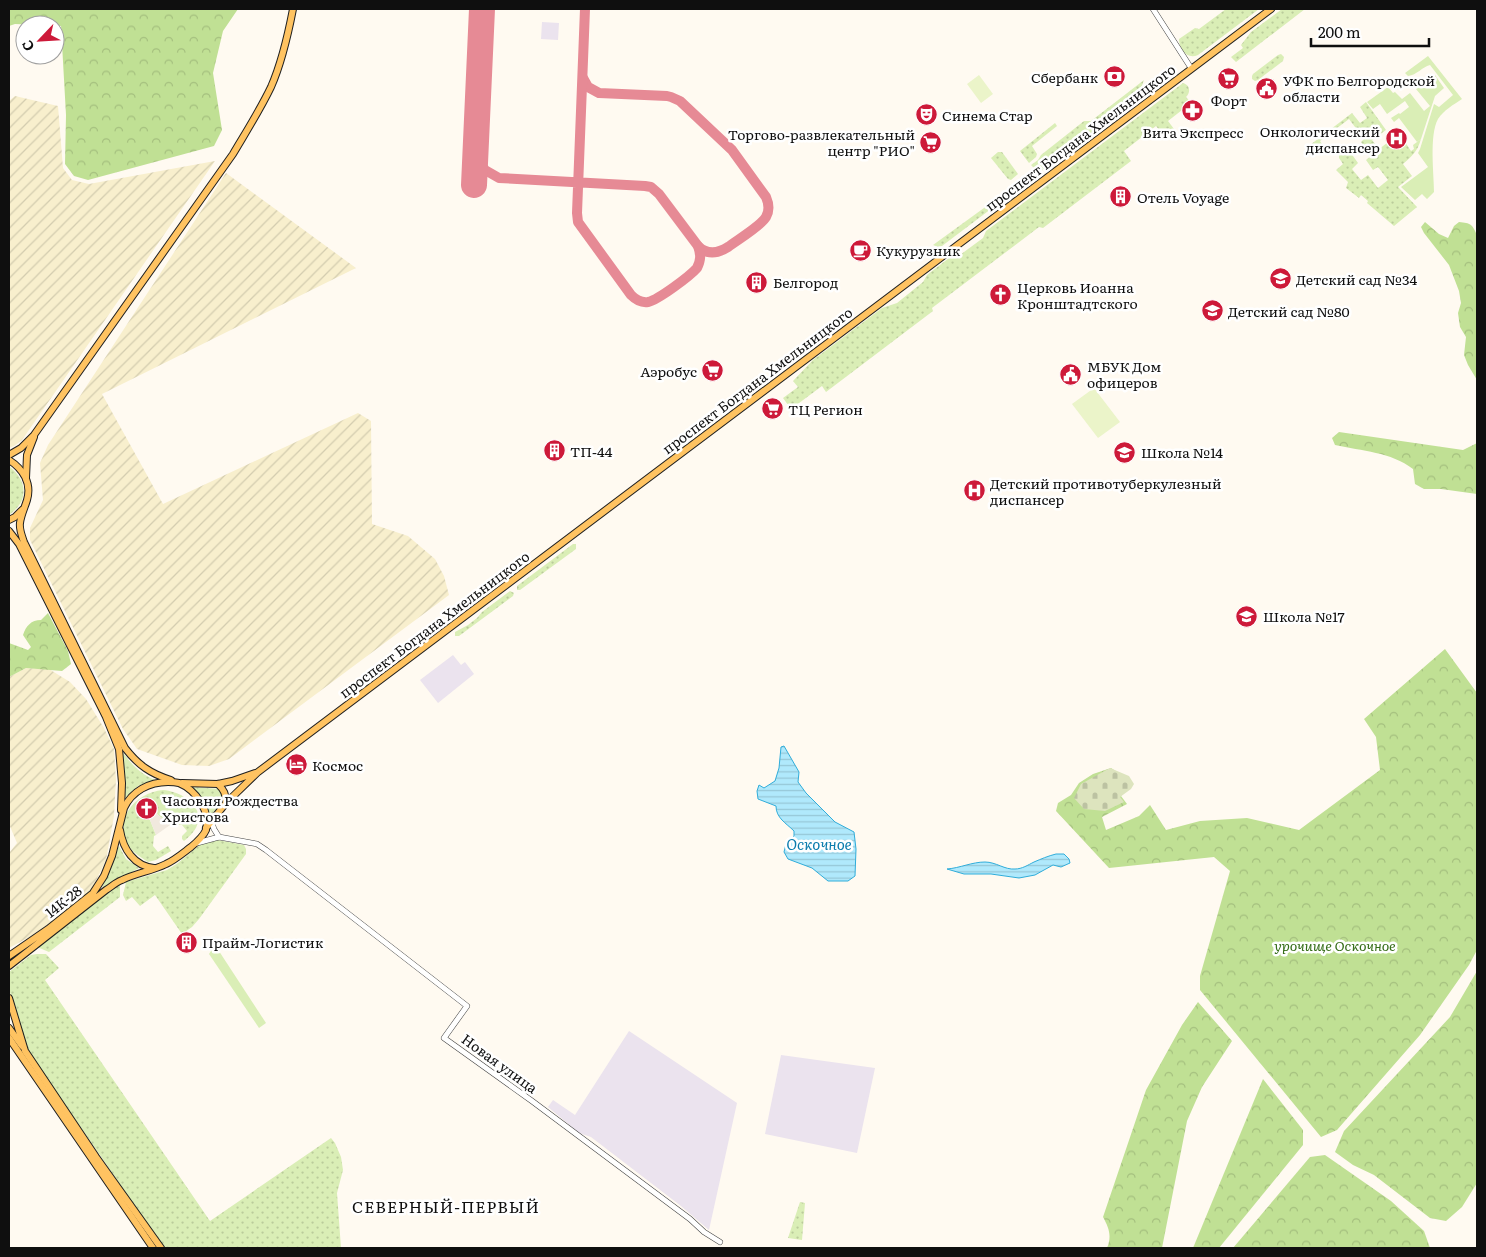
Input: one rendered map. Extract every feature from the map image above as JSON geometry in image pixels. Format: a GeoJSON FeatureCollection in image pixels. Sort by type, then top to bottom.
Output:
{"type":"FeatureCollection","features":[{"type":"Feature","properties":{"kind":"main road"},"geometry":{"type":"LineString","coordinates":[[9,454],[21,448],[34,435],[233,154],[271,86],[286,43],[293,9]]}},
{"type":"Feature","properties":{"kind":"main road","name":"проспект Богдана Хмельницкого"},"geometry":{"type":"LineString","coordinates":[[211,821],[226,803],[258,772],[1271,9]]}},
{"type":"Feature","properties":{"kind":"main road"},"geometry":{"type":"LineString","coordinates":[[34,435],[27,456],[26,478],[28,493],[20,526],[24,542],[125,748],[138,763],[151,773],[178,783],[194,795],[202,805],[206,816],[206,828]]}},
{"type":"Feature","properties":{"kind":"main road"},"geometry":{"type":"LineString","coordinates":[[9,460],[18,467],[26,478]]}},
{"type":"Feature","properties":{"kind":"main road"},"geometry":{"type":"LineString","coordinates":[[9,520],[24,507]]}},
{"type":"Feature","properties":{"kind":"main road"},"geometry":{"type":"LineString","coordinates":[[9,532],[19,544],[106,717],[119,749],[122,783],[121,836],[129,854],[143,866],[155,868],[176,858],[196,843],[204,834],[211,821]]}},
{"type":"Feature","properties":{"kind":"main road","name":"проспект Богдана Хмельницкого"},"geometry":{"type":"LineString","coordinates":[[178,783],[218,784],[258,772]]}},
{"type":"Feature","properties":{"kind":"main road"},"geometry":{"type":"LineString","coordinates":[[120,820],[127,803],[140,789],[157,783],[178,783]]}},
{"type":"Feature","properties":{"kind":"main road"},"geometry":{"type":"LineString","coordinates":[[218,784],[226,795],[226,803]]}},
{"type":"Feature","properties":{"kind":"main road","name":"14К-28"},"geometry":{"type":"LineString","coordinates":[[9,956],[48,929],[94,893],[104,876],[112,856],[120,820]]}},
{"type":"Feature","properties":{"kind":"main road","name":"14К-28"},"geometry":{"type":"LineString","coordinates":[[9,966],[122,879],[155,868]]}},
{"type":"Feature","properties":{"kind":"main road"},"geometry":{"type":"LineString","coordinates":[[9,998],[25,1051]]}},
{"type":"Feature","properties":{"kind":"main road"},"geometry":{"type":"LineString","coordinates":[[9,1028],[96,1157],[161,1248]]}},
{"type":"Feature","properties":{"kind":"main road"},"geometry":{"type":"LineString","coordinates":[[9,1039],[153,1248]]}},
{"type":"Feature","properties":{"kind":"street"},"geometry":{"type":"LineString","coordinates":[[1153,9],[1191,68]]}},
{"type":"Feature","properties":{"kind":"street"},"geometry":{"type":"LineString","coordinates":[[211,821],[219,837]]}},
{"type":"Feature","properties":{"kind":"street","name":"Новая улица"},"geometry":{"type":"LineString","coordinates":[[196,843],[219,837],[257,844],[266,850],[467,1006],[444,1038],[532,1101],[690,1219],[704,1232],[720,1242]]}},
{"type":"Feature","properties":{"kind":"shaded area"},"geometry":{"type":"Polygon","coordinates":[[[542,22],[559,23],[558,40],[541,39],[542,22]]]}},
{"type":"Feature","properties":{"kind":"shaded area"},"geometry":{"type":"Polygon","coordinates":[[[15,96],[58,106],[63,168],[72,180],[89,184],[215,161],[22,440],[9,448],[9,101],[15,96]]]}},
{"type":"Feature","properties":{"kind":"shaded area"},"geometry":{"type":"Polygon","coordinates":[[[226,173],[356,268],[102,394],[163,504],[358,413],[371,421],[372,524],[408,536],[435,559],[444,576],[449,595],[229,759],[209,766],[182,765],[137,749],[123,729],[30,540],[30,528],[43,500],[40,463],[48,445],[226,173]]]}},
{"type":"Feature","properties":{"kind":"shaded area"},"geometry":{"type":"Polygon","coordinates":[[[453,655],[461,665],[465,662],[474,674],[438,703],[420,680],[453,655]]]}},
{"type":"Feature","properties":{"kind":"shaded area"},"geometry":{"type":"Polygon","coordinates":[[[26,668],[49,669],[70,682],[86,699],[104,728],[114,749],[116,780],[114,816],[106,860],[92,889],[77,904],[31,936],[9,948],[9,877],[12,884],[9,875],[9,853],[17,843],[9,824],[9,677],[26,668]]]}},
{"type":"Feature","properties":{"kind":"shaded area"},"geometry":{"type":"Polygon","coordinates":[[[145,799],[153,800],[158,807],[157,814],[170,825],[156,835],[150,820],[143,819],[137,812],[138,804],[145,799]]]}},
{"type":"Feature","properties":{"kind":"shaded area"},"geometry":{"type":"Polygon","coordinates":[[[629,1031],[737,1103],[709,1230],[681,1206],[591,1137],[579,1133],[548,1107],[553,1100],[575,1115],[629,1031]]]}},
{"type":"Feature","properties":{"kind":"shaded area"},"geometry":{"type":"Polygon","coordinates":[[[781,1055],[875,1068],[857,1153],[765,1134],[781,1055]]]}},
{"type":"Feature","properties":{"kind":"green space"},"geometry":{"type":"Polygon","coordinates":[[[9,9],[238,9],[223,31],[213,73],[222,130],[214,146],[88,180],[74,176],[65,164],[66,115],[63,65],[65,65],[65,15],[15,15],[15,24],[9,26],[9,9]]]}},
{"type":"Feature","properties":{"kind":"green space"},"geometry":{"type":"Polygon","coordinates":[[[1226,9],[1259,9],[1198,55],[1190,56],[1184,53],[1179,39],[1195,28],[1199,29],[1226,9]]]}},
{"type":"Feature","properties":{"kind":"green space"},"geometry":{"type":"Polygon","coordinates":[[[1282,9],[1305,9],[1236,62],[1231,57],[1243,48],[1241,45],[1251,32],[1282,9]]]}},
{"type":"Feature","properties":{"kind":"green space"},"geometry":{"type":"Polygon","coordinates":[[[1281,54],[1284,57],[1283,61],[1258,80],[1252,79],[1253,74],[1281,54]]]}},
{"type":"Feature","properties":{"kind":"green space"},"geometry":{"type":"Polygon","coordinates":[[[1428,56],[1462,99],[1443,113],[1435,126],[1433,144],[1434,192],[1427,199],[1422,194],[1415,200],[1401,187],[1428,167],[1418,153],[1434,104],[1439,107],[1453,95],[1430,65],[1408,76],[1405,73],[1428,56]]]}},
{"type":"Feature","properties":{"kind":"green space"},"geometry":{"type":"Polygon","coordinates":[[[979,75],[993,94],[981,103],[967,84],[979,75]]]}},
{"type":"Feature","properties":{"kind":"green space"},"geometry":{"type":"Polygon","coordinates":[[[1435,75],[1444,88],[1435,96],[1421,139],[1417,142],[1399,118],[1394,122],[1391,118],[1409,107],[1405,101],[1387,114],[1380,104],[1373,109],[1367,102],[1388,87],[1402,99],[1410,93],[1424,111],[1430,106],[1416,89],[1435,75]]]}},
{"type":"Feature","properties":{"kind":"green space"},"geometry":{"type":"Polygon","coordinates":[[[1144,80],[1141,88],[1144,91],[1121,110],[1115,118],[1040,172],[1031,165],[1084,121],[1091,121],[1144,80]]]}},
{"type":"Feature","properties":{"kind":"green space"},"geometry":{"type":"Polygon","coordinates":[[[1183,83],[1189,89],[1186,97],[1191,103],[1168,121],[1174,129],[1164,136],[1156,126],[1124,151],[1131,161],[1043,228],[1039,227],[932,308],[933,311],[826,392],[822,386],[791,409],[783,398],[798,387],[793,381],[813,360],[882,308],[897,303],[923,282],[927,275],[949,258],[960,255],[983,238],[986,231],[1183,83]]]}},
{"type":"Feature","properties":{"kind":"green space"},"geometry":{"type":"Polygon","coordinates":[[[1366,102],[1386,130],[1372,140],[1379,149],[1387,143],[1385,140],[1389,137],[1395,145],[1403,139],[1411,151],[1414,149],[1413,145],[1421,139],[1414,153],[1403,164],[1412,176],[1398,187],[1417,207],[1394,226],[1367,203],[1368,201],[1361,195],[1359,198],[1346,188],[1348,182],[1336,170],[1343,164],[1339,155],[1348,149],[1358,163],[1352,169],[1361,180],[1368,175],[1378,188],[1388,180],[1378,167],[1373,170],[1366,160],[1371,156],[1361,142],[1364,139],[1349,119],[1320,141],[1325,149],[1322,153],[1310,145],[1352,113],[1360,123],[1367,118],[1360,107],[1366,102]]]}},
{"type":"Feature","properties":{"kind":"green space"},"geometry":{"type":"Polygon","coordinates":[[[1055,123],[1057,126],[1032,146],[1037,154],[1029,163],[1020,151],[1055,123]]]}},
{"type":"Feature","properties":{"kind":"green space"},"geometry":{"type":"Polygon","coordinates":[[[998,152],[1002,152],[1018,174],[1011,180],[1008,179],[991,158],[998,152]]]}},
{"type":"Feature","properties":{"kind":"green space"},"geometry":{"type":"Polygon","coordinates":[[[1021,181],[1020,187],[942,246],[933,245],[1021,181]]]}},
{"type":"Feature","properties":{"kind":"green space"},"geometry":{"type":"Polygon","coordinates":[[[1425,222],[1439,234],[1448,238],[1454,226],[1459,222],[1471,225],[1477,235],[1477,380],[1464,355],[1466,337],[1460,327],[1458,313],[1461,303],[1459,291],[1449,265],[1421,227],[1425,222]]]}},
{"type":"Feature","properties":{"kind":"green space"},"geometry":{"type":"Polygon","coordinates":[[[1094,388],[1120,422],[1098,438],[1072,404],[1094,388]]]}},
{"type":"Feature","properties":{"kind":"green space"},"geometry":{"type":"Polygon","coordinates":[[[1339,432],[1463,450],[1477,443],[1477,494],[1441,489],[1424,489],[1415,484],[1413,469],[1404,463],[1376,453],[1335,445],[1332,438],[1339,432]]]}},
{"type":"Feature","properties":{"kind":"green space"},"geometry":{"type":"Polygon","coordinates":[[[9,466],[20,478],[24,491],[20,504],[9,515],[9,466]]]}},
{"type":"Feature","properties":{"kind":"green space"},"geometry":{"type":"Polygon","coordinates":[[[573,544],[576,544],[576,549],[520,590],[517,590],[517,586],[573,544]]]}},
{"type":"Feature","properties":{"kind":"green space"},"geometry":{"type":"Polygon","coordinates":[[[510,591],[514,593],[513,596],[459,636],[455,636],[455,632],[468,625],[510,591]]]}},
{"type":"Feature","properties":{"kind":"green space"},"geometry":{"type":"Polygon","coordinates":[[[48,613],[68,651],[71,664],[62,671],[26,668],[9,677],[9,643],[28,650],[31,647],[23,635],[26,629],[29,624],[41,620],[48,613]]]}},
{"type":"Feature","properties":{"kind":"green space","name":"урочище Оскочное"},"geometry":{"type":"Polygon","coordinates":[[[1445,649],[1477,693],[1477,950],[1469,965],[1420,1035],[1337,1130],[1321,1137],[1200,990],[1200,976],[1230,871],[1214,857],[1109,868],[1056,811],[1058,803],[1071,795],[1079,783],[1093,774],[1111,768],[1117,772],[1126,789],[1121,796],[1127,804],[1102,817],[1106,830],[1139,816],[1150,805],[1166,830],[1200,821],[1247,818],[1299,830],[1380,770],[1376,737],[1364,719],[1445,649]]]}},
{"type":"Feature","properties":{"kind":"green space"},"geometry":{"type":"Polygon","coordinates":[[[121,750],[136,768],[155,780],[138,786],[124,799],[125,785],[121,750]]]}},
{"type":"Feature","properties":{"kind":"green space"},"geometry":{"type":"Polygon","coordinates":[[[1110,768],[1129,776],[1134,784],[1131,789],[1120,797],[1124,802],[1105,811],[1084,809],[1074,798],[1081,784],[1110,768]]]}},
{"type":"Feature","properties":{"kind":"green space"},"geometry":{"type":"Polygon","coordinates":[[[190,787],[220,789],[224,797],[210,818],[203,801],[190,787]]]}},
{"type":"Feature","properties":{"kind":"green space"},"geometry":{"type":"Polygon","coordinates":[[[163,790],[174,792],[191,802],[196,808],[198,824],[193,833],[184,841],[182,836],[187,831],[182,825],[170,825],[157,814],[158,807],[145,799],[139,804],[138,812],[150,820],[156,835],[154,836],[153,846],[158,852],[168,846],[171,851],[156,860],[148,862],[130,848],[123,828],[125,818],[135,802],[143,796],[163,790]]]}},
{"type":"Feature","properties":{"kind":"green space"},"geometry":{"type":"Polygon","coordinates":[[[218,840],[244,845],[246,854],[199,919],[182,934],[155,895],[140,906],[132,897],[126,901],[123,895],[126,882],[167,870],[202,843],[218,840]]]}},
{"type":"Feature","properties":{"kind":"green space"},"geometry":{"type":"Polygon","coordinates":[[[119,846],[126,859],[139,868],[102,888],[119,846]]]}},
{"type":"Feature","properties":{"kind":"green space"},"geometry":{"type":"Polygon","coordinates":[[[120,883],[120,897],[49,952],[37,947],[37,945],[120,883]]]}},
{"type":"Feature","properties":{"kind":"green space"},"geometry":{"type":"Polygon","coordinates":[[[215,945],[266,1023],[259,1028],[209,954],[215,945]]]}},
{"type":"Feature","properties":{"kind":"green space"},"geometry":{"type":"Polygon","coordinates":[[[46,954],[59,968],[45,980],[210,1221],[331,1138],[341,1157],[343,1170],[337,1193],[341,1248],[164,1248],[26,1048],[9,989],[9,972],[31,955],[46,954]]]}},
{"type":"Feature","properties":{"kind":"green space"},"geometry":{"type":"Polygon","coordinates":[[[1477,971],[1477,1183],[1462,1207],[1446,1221],[1430,1218],[1374,1175],[1353,1165],[1335,1152],[1344,1131],[1450,1017],[1477,971]]]}},
{"type":"Feature","properties":{"kind":"green space"},"geometry":{"type":"Polygon","coordinates":[[[1198,1002],[1232,1041],[1202,1087],[1187,1121],[1162,1248],[1107,1248],[1109,1232],[1103,1217],[1146,1090],[1182,1025],[1198,1002]]]}},
{"type":"Feature","properties":{"kind":"green space"},"geometry":{"type":"Polygon","coordinates":[[[1263,1079],[1303,1130],[1303,1145],[1219,1248],[1193,1248],[1263,1079]]]}},
{"type":"Feature","properties":{"kind":"green space"},"geometry":{"type":"Polygon","coordinates":[[[1325,1155],[1391,1201],[1424,1231],[1430,1248],[1233,1248],[1310,1157],[1325,1155]]]}},
{"type":"Feature","properties":{"kind":"green space"},"geometry":{"type":"Polygon","coordinates":[[[800,1202],[805,1203],[802,1240],[788,1238],[800,1202]]]}},
{"type":"Feature","properties":{"kind":"water","name":"Оскочное"},"geometry":{"type":"Polygon","coordinates":[[[784,746],[799,772],[798,782],[806,793],[835,822],[854,832],[856,849],[855,876],[848,881],[828,881],[812,868],[788,859],[784,852],[786,844],[794,836],[794,831],[780,817],[776,806],[758,799],[757,791],[759,785],[764,788],[775,781],[779,768],[781,747],[784,746]]]}},
{"type":"Feature","properties":{"kind":"water"},"geometry":{"type":"Polygon","coordinates":[[[1056,854],[1064,854],[1070,863],[1061,867],[1053,865],[1035,875],[1019,878],[991,874],[964,874],[947,869],[985,862],[1018,869],[1056,854]]]}},
{"type":"Feature","properties":{"kind":"taxiway"},"geometry":{"type":"LineString","coordinates":[[476,151],[479,162],[485,170],[499,178],[645,186],[651,187],[659,194],[698,246],[700,257],[697,268],[659,297],[648,302],[639,301],[631,295],[578,222],[577,213],[585,9]]}},
{"type":"Feature","properties":{"kind":"taxiway"},"geometry":{"type":"LineString","coordinates":[[583,78],[588,87],[599,93],[667,96],[680,101],[732,150],[766,197],[769,207],[767,214],[763,221],[748,233],[720,251],[709,252],[698,246]]}},
{"type":"Feature","properties":{"kind":"runway"},"geometry":{"type":"LineString","coordinates":[[474,185],[482,9]]}},
{"type":"Feature","properties":{"kind":"place","name":"Сбербанк"},"geometry":{"type":"Point","coordinates":[1114,77]}},
{"type":"Feature","properties":{"kind":"place","name":"Форт"},"geometry":{"type":"Point","coordinates":[1229,78]}},
{"type":"Feature","properties":{"kind":"place","name":"УФК по Белгородской области"},"geometry":{"type":"Point","coordinates":[1267,88]}},
{"type":"Feature","properties":{"kind":"place","name":"Вита Экспресс"},"geometry":{"type":"Point","coordinates":[1193,110]}},
{"type":"Feature","properties":{"kind":"place","name":"Синема Стар"},"geometry":{"type":"Point","coordinates":[926,115]}},
{"type":"Feature","properties":{"kind":"place","name":"Онкологический диспансер"},"geometry":{"type":"Point","coordinates":[1396,139]}},
{"type":"Feature","properties":{"kind":"place","name":"Торгово-развлекательный центр \"РИО\""},"geometry":{"type":"Point","coordinates":[931,142]}},
{"type":"Feature","properties":{"kind":"place","name":"Отель Voyage"},"geometry":{"type":"Point","coordinates":[1121,197]}},
{"type":"Feature","properties":{"kind":"place","name":"Кукурузник"},"geometry":{"type":"Point","coordinates":[860,250]}},
{"type":"Feature","properties":{"kind":"place","name":"Детский сад №34"},"geometry":{"type":"Point","coordinates":[1280,279]}},
{"type":"Feature","properties":{"kind":"place","name":"Белгород"},"geometry":{"type":"Point","coordinates":[757,282]}},
{"type":"Feature","properties":{"kind":"place","name":"Церковь Иоанна Кронштадтского"},"geometry":{"type":"Point","coordinates":[1001,295]}},
{"type":"Feature","properties":{"kind":"place","name":"Детский сад №80"},"geometry":{"type":"Point","coordinates":[1212,311]}},
{"type":"Feature","properties":{"kind":"place","name":"Аэробус"},"geometry":{"type":"Point","coordinates":[713,371]}},
{"type":"Feature","properties":{"kind":"place","name":"МБУК Дом офицеров"},"geometry":{"type":"Point","coordinates":[1071,374]}},
{"type":"Feature","properties":{"kind":"place","name":"ТЦ Регион"},"geometry":{"type":"Point","coordinates":[772,409]}},
{"type":"Feature","properties":{"kind":"place","name":"ТП-44"},"geometry":{"type":"Point","coordinates":[554,451]}},
{"type":"Feature","properties":{"kind":"place","name":"Школа №14"},"geometry":{"type":"Point","coordinates":[1125,452]}},
{"type":"Feature","properties":{"kind":"place","name":"Детский противотуберкулезный диспансер"},"geometry":{"type":"Point","coordinates":[974,491]}},
{"type":"Feature","properties":{"kind":"place","name":"Школа №17"},"geometry":{"type":"Point","coordinates":[1247,616]}},
{"type":"Feature","properties":{"kind":"place","name":"Космос"},"geometry":{"type":"Point","coordinates":[296,765]}},
{"type":"Feature","properties":{"kind":"place","name":"Часовня Рождества Христова"},"geometry":{"type":"Point","coordinates":[146,808]}},
{"type":"Feature","properties":{"kind":"place","name":"Прайм-Логистик"},"geometry":{"type":"Point","coordinates":[186,942]}},
{"type":"Feature","properties":{"kind":"district","name":"СЕВЕРНЫЙ-ПЕРВЫЙ"},"geometry":{"type":"Point","coordinates":[446,1206]}}]}
